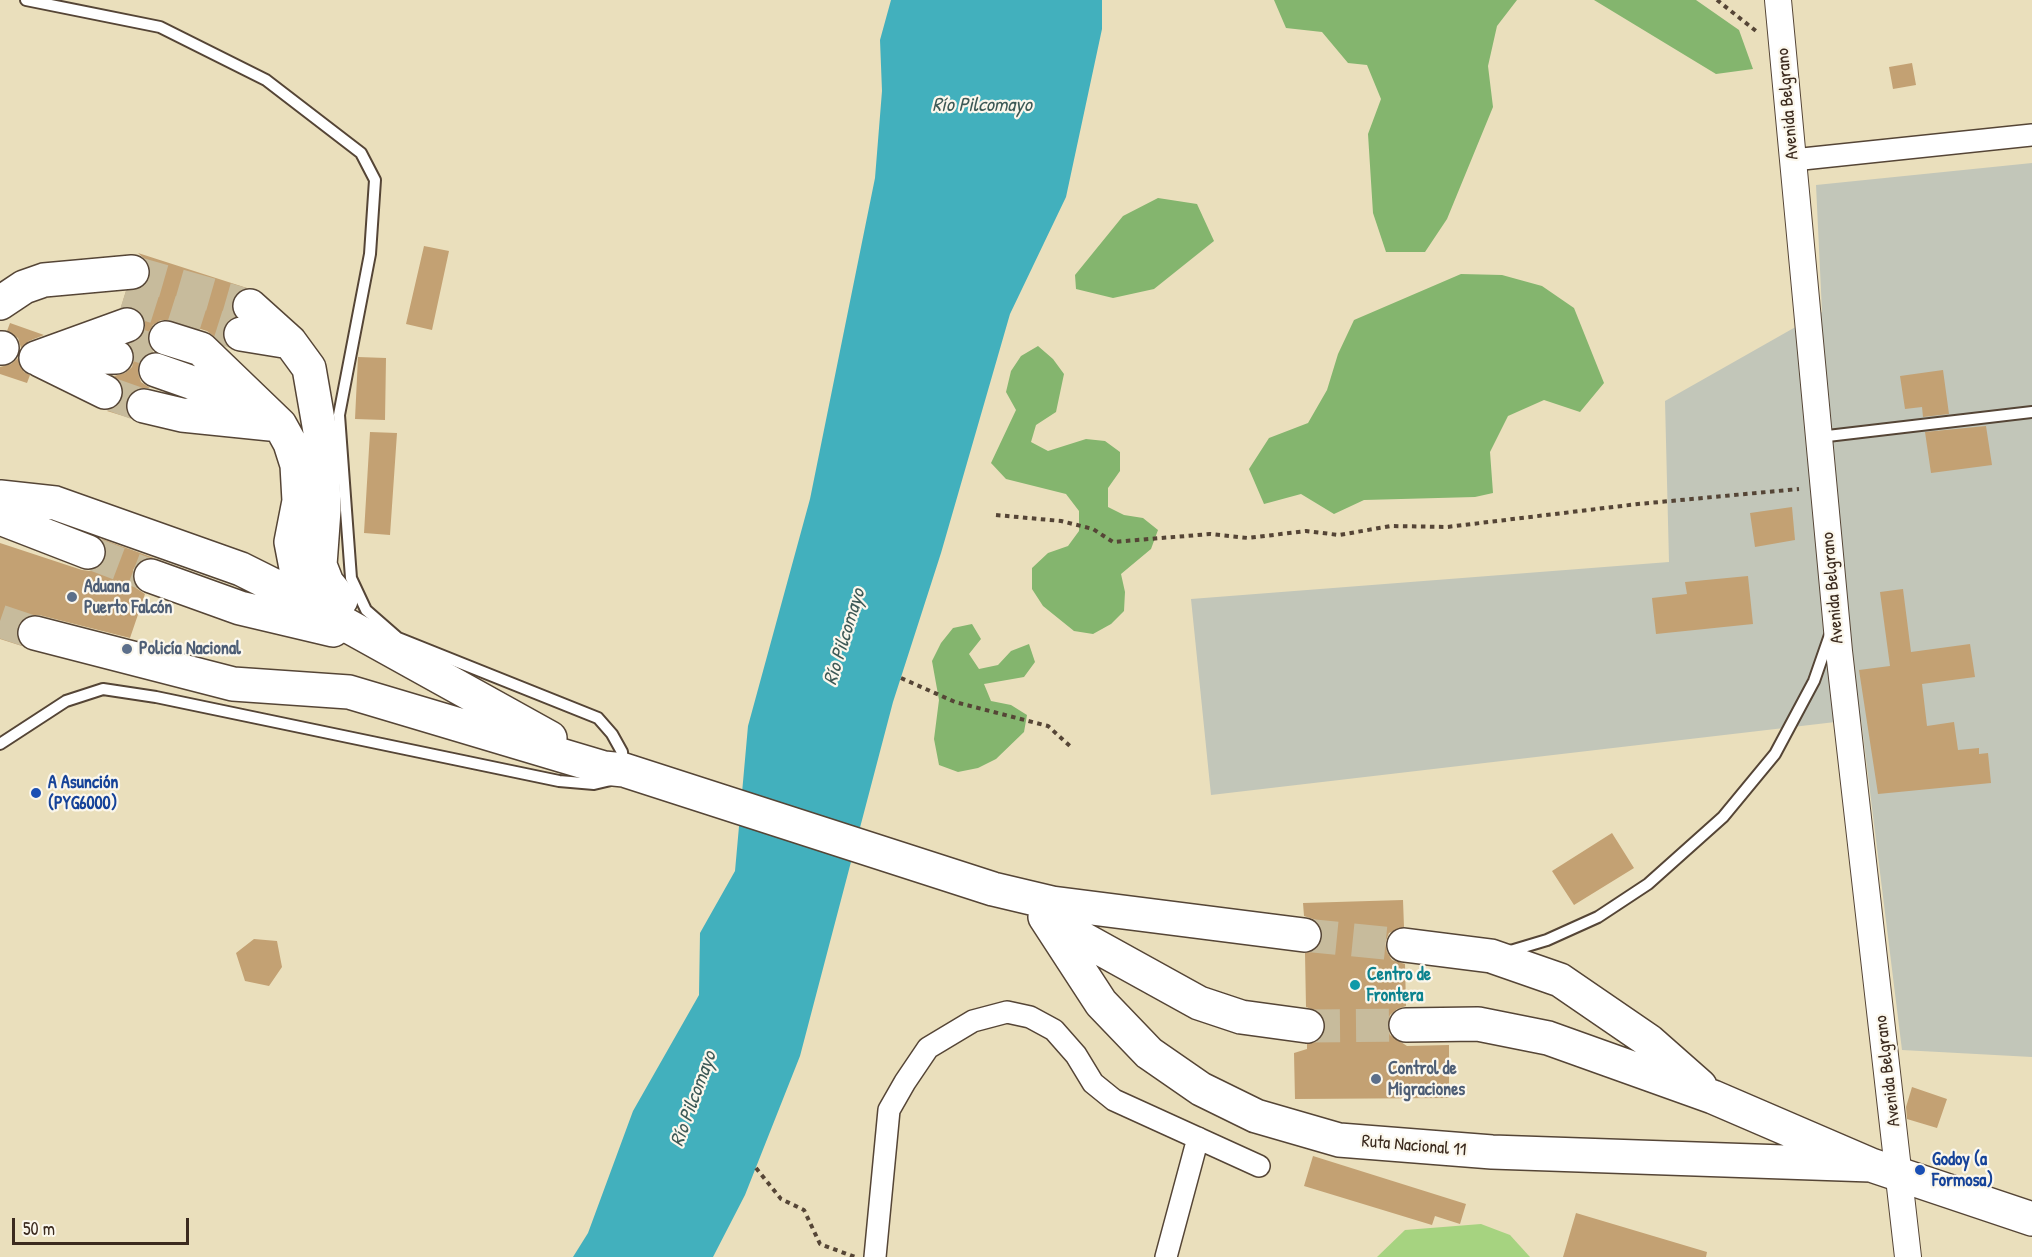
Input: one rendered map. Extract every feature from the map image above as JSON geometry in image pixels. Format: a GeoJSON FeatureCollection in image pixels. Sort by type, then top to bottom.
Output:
{"type":"FeatureCollection","features":[{"type":"Feature","properties":{"kind":"highway"},"geometry":{"type":"LineString","coordinates":[[0,303],[24,287],[44,280],[87,277],[119,337]]}},
{"type":"Feature","properties":{"kind":"highway"},"geometry":{"type":"LineString","coordinates":[[246,320],[290,342],[309,368],[322,443],[324,510],[320,565],[327,583],[372,639]]}},
{"type":"Feature","properties":{"kind":"highway"},"geometry":{"type":"LineString","coordinates":[[119,337],[36,358],[119,337]]}},
{"type":"Feature","properties":{"kind":"highway"},"geometry":{"type":"LineString","coordinates":[[280,425],[182,415],[156,371],[196,365],[280,425],[290,443],[297,465],[299,501],[291,542],[296,568],[306,584],[372,639]]}},
{"type":"Feature","properties":{"kind":"highway"},"geometry":{"type":"LineString","coordinates":[[0,497],[55,503],[241,569],[614,769]]}},
{"type":"Feature","properties":{"kind":"highway"},"geometry":{"type":"LineString","coordinates":[[0,519],[87,552]]}},
{"type":"Feature","properties":{"kind":"highway"},"geometry":{"type":"LineString","coordinates":[[150,576],[240,608],[372,639]]}},
{"type":"Feature","properties":{"kind":"highway"},"geometry":{"type":"LineString","coordinates":[[35,633],[233,684],[349,692],[614,769]]}},
{"type":"Feature","properties":{"kind":"highway","name":"Ruta Nacional 11"},"geometry":{"type":"LineString","coordinates":[[614,769],[921,864],[993,889],[1052,903],[1304,935]]}},
{"type":"Feature","properties":{"kind":"highway","name":"Ruta Nacional 11"},"geometry":{"type":"LineString","coordinates":[[993,889],[1199,1003],[1240,1017],[1307,1026]]}},
{"type":"Feature","properties":{"kind":"highway","name":"Ruta Nacional 11"},"geometry":{"type":"LineString","coordinates":[[1045,917],[1101,1003],[1149,1053],[1202,1089],[1256,1116],[1339,1140],[1447,1149],[1885,1169]]}},
{"type":"Feature","properties":{"kind":"highway","name":"Ruta Nacional 11"},"geometry":{"type":"LineString","coordinates":[[1404,945],[1491,956],[1560,980],[1649,1041],[1713,1097]]}},
{"type":"Feature","properties":{"kind":"highway","name":"Ruta Nacional 11"},"geometry":{"type":"LineString","coordinates":[[1406,1025],[1478,1024],[1548,1038],[1713,1097],[1885,1169],[2032,1219]]}},
{"type":"Feature","properties":{"kind":"street","name":"Avenida Belgrano"},"geometry":{"type":"LineString","coordinates":[[1778,0],[1885,1169],[1908,1257]]}},
{"type":"Feature","properties":{"kind":"street"},"geometry":{"type":"LineString","coordinates":[[1793,160],[2032,135]]}},
{"type":"Feature","properties":{"kind":"street"},"geometry":{"type":"LineString","coordinates":[[874,1257],[890,1110],[928,1048],[973,1021],[1007,1012],[1030,1017],[1054,1030],[1076,1055],[1094,1083],[1114,1100],[1259,1166]]}},
{"type":"Feature","properties":{"kind":"street"},"geometry":{"type":"LineString","coordinates":[[1166,1257],[1198,1138]]}},
{"type":"Feature","properties":{"kind":"lane"},"geometry":{"type":"LineString","coordinates":[[0,744],[66,701],[103,689],[156,697],[559,781],[594,784],[613,779],[614,769],[622,752],[612,734],[598,718],[398,638],[366,610],[351,578],[339,415],[370,254],[375,180],[361,153],[266,81],[160,27],[26,0]]}},
{"type":"Feature","properties":{"kind":"lane"},"geometry":{"type":"LineString","coordinates":[[1819,437],[2032,412]]}},
{"type":"Feature","properties":{"kind":"lane"},"geometry":{"type":"LineString","coordinates":[[1491,956],[1547,940],[1598,917],[1648,884],[1723,817],[1775,754],[1814,681],[1836,618]]}},
{"type":"Feature","properties":{"kind":"path"},"geometry":{"type":"LineString","coordinates":[[1717,0],[1783,52]]}},
{"type":"Feature","properties":{"kind":"path"},"geometry":{"type":"LineString","coordinates":[[996,515],[1061,521],[1093,529],[1113,542],[1210,534],[1248,538],[1306,531],[1339,535],[1391,526],[1447,527],[1638,504],[1824,487]]}},
{"type":"Feature","properties":{"kind":"path"},"geometry":{"type":"LineString","coordinates":[[901,678],[955,702],[1048,726],[1071,747]]}},
{"type":"Feature","properties":{"kind":"path"},"geometry":{"type":"LineString","coordinates":[[756,1168],[781,1199],[804,1210],[820,1244],[855,1257]]}},
{"type":"Feature","properties":{"kind":"shaded area"},"geometry":{"type":"Polygon","coordinates":[[[2032,163],[2032,1057],[1902,1050],[1861,719],[1211,795],[1191,599],[1669,562],[1665,401],[1822,312],[1816,185],[2032,163]]]}},
{"type":"Feature","properties":{"kind":"green space"},"geometry":{"type":"Polygon","coordinates":[[[1274,0],[1517,0],[1497,26],[1488,66],[1493,107],[1447,219],[1425,252],[1386,252],[1373,213],[1368,134],[1381,99],[1367,65],[1348,63],[1322,32],[1286,28],[1274,0]]]}},
{"type":"Feature","properties":{"kind":"green space"},"geometry":{"type":"Polygon","coordinates":[[[1594,0],[1696,0],[1739,30],[1753,69],[1716,74],[1594,0]]]}},
{"type":"Feature","properties":{"kind":"green space"},"geometry":{"type":"Polygon","coordinates":[[[1158,198],[1197,204],[1214,241],[1154,289],[1113,298],[1076,289],[1075,275],[1123,216],[1158,198]]]}},
{"type":"Feature","properties":{"kind":"green space"},"geometry":{"type":"Polygon","coordinates":[[[1461,274],[1502,275],[1542,286],[1574,308],[1604,383],[1580,412],[1544,400],[1508,416],[1490,452],[1493,493],[1475,497],[1364,500],[1334,514],[1301,494],[1264,504],[1249,469],[1269,438],[1308,423],[1327,390],[1338,354],[1354,320],[1461,274]]]}},
{"type":"Feature","properties":{"kind":"green space"},"geometry":{"type":"Polygon","coordinates":[[[1038,346],[1053,359],[1064,374],[1056,412],[1036,425],[1031,442],[1048,451],[1086,439],[1105,441],[1120,452],[1120,471],[1108,488],[1108,507],[1124,515],[1143,518],[1158,530],[1151,549],[1121,574],[1125,592],[1124,611],[1111,624],[1093,634],[1074,631],[1043,606],[1032,589],[1032,568],[1048,553],[1068,546],[1079,531],[1079,511],[1066,494],[1006,479],[991,463],[1016,410],[1006,392],[1011,371],[1021,356],[1038,346]]]}},
{"type":"Feature","properties":{"kind":"green space"},"geometry":{"type":"Polygon","coordinates":[[[972,624],[981,639],[969,654],[979,669],[998,665],[1011,651],[1029,644],[1035,662],[1024,677],[984,684],[991,701],[1011,705],[1027,715],[1024,732],[996,759],[978,768],[958,772],[939,765],[934,739],[939,700],[932,661],[941,643],[953,628],[972,624]]]}},
{"type":"Feature","properties":{"kind":"green space"},"geometry":{"type":"Polygon","coordinates":[[[1481,1224],[1510,1235],[1530,1257],[1377,1257],[1405,1230],[1481,1224]]]}},
{"type":"Feature","properties":{"kind":"water","name":"Río Pilcomayo"},"geometry":{"type":"Polygon","coordinates":[[[891,0],[1102,0],[1102,29],[1066,197],[1010,314],[941,553],[893,702],[800,1056],[745,1195],[713,1257],[573,1257],[588,1233],[633,1111],[699,995],[700,933],[735,871],[748,726],[810,499],[875,178],[882,91],[880,40],[891,0]]]}},
{"type":"Feature","properties":{"kind":"building"},"geometry":{"type":"Polygon","coordinates":[[[1912,63],[1916,85],[1893,89],[1889,67],[1912,63]]]}},
{"type":"Feature","properties":{"kind":"building"},"geometry":{"type":"Polygon","coordinates":[[[424,246],[449,251],[432,330],[406,324],[424,246]]]}},
{"type":"Feature","properties":{"kind":"building"},"geometry":{"type":"Polygon","coordinates":[[[138,253],[247,288],[236,294],[232,303],[235,316],[227,322],[223,330],[223,340],[228,347],[207,331],[172,320],[161,320],[153,325],[148,333],[148,341],[153,352],[143,356],[139,363],[138,373],[141,382],[150,388],[139,388],[130,394],[126,402],[130,418],[107,411],[116,407],[122,400],[124,390],[121,382],[114,376],[125,373],[132,367],[135,356],[129,344],[141,337],[145,329],[145,319],[139,311],[131,307],[121,307],[126,291],[142,288],[149,279],[151,271],[148,262],[138,253]]]}},
{"type":"Feature","properties":{"kind":"building"},"geometry":{"type":"Polygon","coordinates":[[[10,323],[44,335],[29,341],[21,348],[18,338],[7,331],[10,323]]]}},
{"type":"Feature","properties":{"kind":"building"},"geometry":{"type":"Polygon","coordinates":[[[358,357],[386,358],[385,420],[355,419],[358,357]]]}},
{"type":"Feature","properties":{"kind":"building"},"geometry":{"type":"Polygon","coordinates":[[[18,358],[24,372],[30,375],[27,383],[0,374],[0,367],[11,364],[18,358]]]}},
{"type":"Feature","properties":{"kind":"building"},"geometry":{"type":"Polygon","coordinates":[[[1943,370],[1949,414],[1923,417],[1922,407],[1905,409],[1900,376],[1943,370]]]}},
{"type":"Feature","properties":{"kind":"building"},"geometry":{"type":"Polygon","coordinates":[[[1986,426],[1992,465],[1931,473],[1925,432],[1986,426]]]}},
{"type":"Feature","properties":{"kind":"building"},"geometry":{"type":"Polygon","coordinates":[[[370,432],[397,433],[390,535],[364,533],[370,432]]]}},
{"type":"Feature","properties":{"kind":"building"},"geometry":{"type":"Polygon","coordinates":[[[1792,507],[1795,540],[1755,547],[1750,513],[1792,507]]]}},
{"type":"Feature","properties":{"kind":"building","name":"Aduana Puerto Falcón"},"geometry":{"type":"Polygon","coordinates":[[[102,539],[154,558],[139,561],[133,570],[136,588],[145,594],[130,638],[39,615],[29,615],[21,620],[17,628],[17,637],[22,646],[0,639],[0,543],[90,571],[99,567],[106,558],[106,549],[102,539]]]}},
{"type":"Feature","properties":{"kind":"building"},"geometry":{"type":"Polygon","coordinates":[[[1748,576],[1753,624],[1656,634],[1652,598],[1687,594],[1685,582],[1748,576]]]}},
{"type":"Feature","properties":{"kind":"building"},"geometry":{"type":"Polygon","coordinates":[[[1903,589],[1911,652],[1970,644],[1975,677],[1922,684],[1927,726],[1954,722],[1958,750],[1979,748],[1979,754],[1988,753],[1991,783],[1878,794],[1859,670],[1890,666],[1880,592],[1903,589]]]}},
{"type":"Feature","properties":{"kind":"building"},"geometry":{"type":"Polygon","coordinates":[[[1612,833],[1634,868],[1574,905],[1552,871],[1612,833]]]}},
{"type":"Feature","properties":{"kind":"building","name":"Centro de Frontera"},"geometry":{"type":"Polygon","coordinates":[[[1403,900],[1404,927],[1389,933],[1385,943],[1392,960],[1405,964],[1406,1006],[1390,1015],[1387,1026],[1390,1035],[1407,1046],[1449,1045],[1449,1098],[1295,1099],[1294,1053],[1307,1049],[1307,1044],[1321,1038],[1326,1028],[1324,1018],[1319,1012],[1306,1007],[1305,953],[1319,947],[1323,937],[1316,920],[1304,916],[1303,903],[1403,900]]]}},
{"type":"Feature","properties":{"kind":"building"},"geometry":{"type":"Polygon","coordinates":[[[254,939],[277,941],[282,967],[269,986],[245,981],[236,953],[254,939]]]}},
{"type":"Feature","properties":{"kind":"building"},"geometry":{"type":"Polygon","coordinates":[[[1912,1087],[1947,1099],[1937,1128],[1907,1119],[1906,1107],[1912,1087]]]}},
{"type":"Feature","properties":{"kind":"building"},"geometry":{"type":"Polygon","coordinates":[[[1313,1156],[1466,1204],[1460,1224],[1435,1216],[1432,1225],[1304,1186],[1313,1156]]]}},
{"type":"Feature","properties":{"kind":"building"},"geometry":{"type":"Polygon","coordinates":[[[1576,1213],[1707,1252],[1706,1257],[1563,1257],[1576,1213]]]}},
{"type":"Feature","properties":{"kind":"tunnel"},"geometry":{"type":"LineString","coordinates":[[132,272],[250,306]]}},
{"type":"Feature","properties":{"kind":"tunnel"},"geometry":{"type":"LineString","coordinates":[[124,297],[241,334]]}},
{"type":"Feature","properties":{"kind":"tunnel"},"geometry":{"type":"LineString","coordinates":[[122,340],[161,353]]}},
{"type":"Feature","properties":{"kind":"tunnel"},"geometry":{"type":"LineString","coordinates":[[105,392],[144,406]]}},
{"type":"Feature","properties":{"kind":"tunnel"},"geometry":{"type":"LineString","coordinates":[[88,552],[151,576]]}},
{"type":"Feature","properties":{"kind":"tunnel"},"geometry":{"type":"LineString","coordinates":[[0,621],[35,633]]}},
{"type":"Feature","properties":{"kind":"tunnel"},"geometry":{"type":"LineString","coordinates":[[1304,935],[1404,945]]}},
{"type":"Feature","properties":{"kind":"tunnel"},"geometry":{"type":"LineString","coordinates":[[1307,1026],[1406,1025]]}},
{"type":"Feature","properties":{"kind":"place","name":"Aduana Puerto Falcón"},"geometry":{"type":"Point","coordinates":[72,597]}},
{"type":"Feature","properties":{"kind":"place","name":"Policía Nacional"},"geometry":{"type":"Point","coordinates":[127,649]}},
{"type":"Feature","properties":{"kind":"place","name":"A Asunción (PYG6000)"},"geometry":{"type":"Point","coordinates":[36,793]}},
{"type":"Feature","properties":{"kind":"place","name":"Centro de Frontera"},"geometry":{"type":"Point","coordinates":[1355,985]}},
{"type":"Feature","properties":{"kind":"place","name":"Control de Migraciones"},"geometry":{"type":"Point","coordinates":[1376,1079]}},
{"type":"Feature","properties":{"kind":"place","name":"Godoy (a Formosa)"},"geometry":{"type":"Point","coordinates":[1920,1170]}}]}
